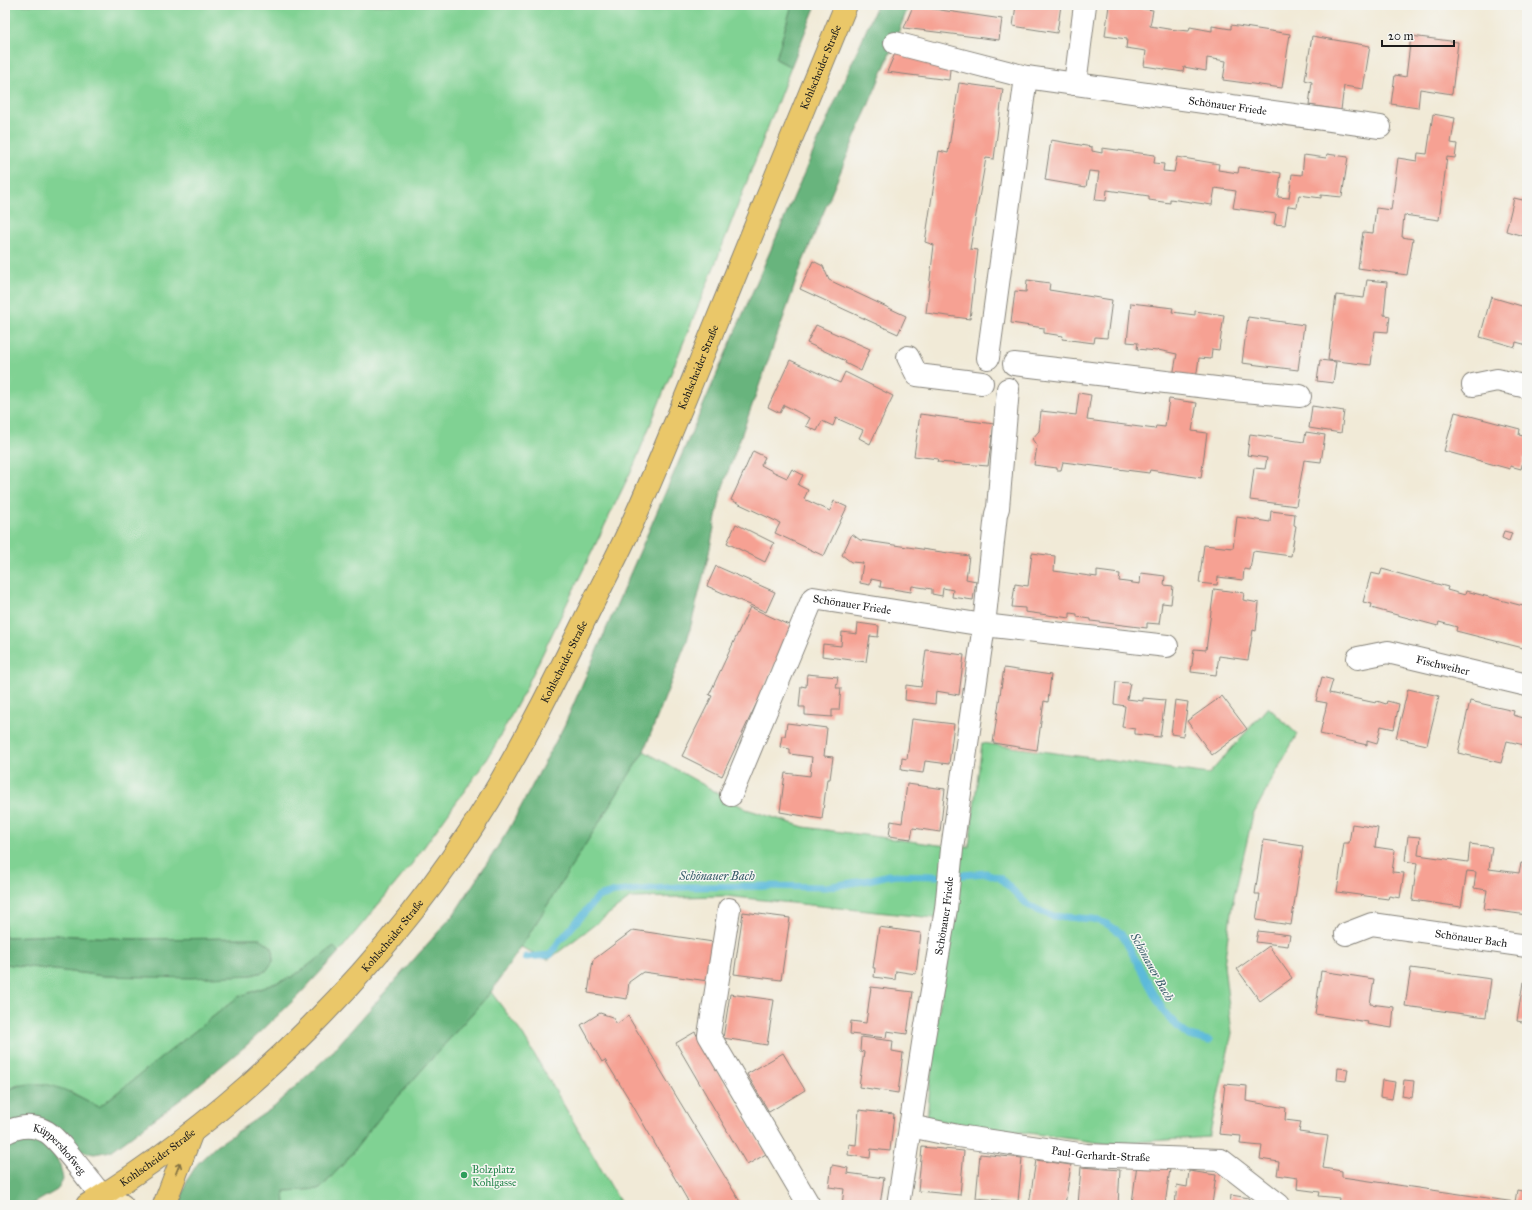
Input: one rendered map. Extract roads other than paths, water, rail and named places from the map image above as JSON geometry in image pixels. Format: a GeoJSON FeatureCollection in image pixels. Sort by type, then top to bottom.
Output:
{"type":"FeatureCollection","features":[{"type":"Feature","properties":{"kind":"main road","name":"Kohlscheider Straße"},"geometry":{"type":"LineString","coordinates":[[97,1202],[192,1132],[245,1089],[306,1030],[366,967],[438,876],[488,803],[537,717],[634,520],[846,5]]}},
{"type":"Feature","properties":{"kind":"main road"},"geometry":{"type":"LineString","coordinates":[[164,1205],[192,1132]]}},
{"type":"Feature","properties":{"kind":"main road"},"geometry":{"type":"LineString","coordinates":[[97,1202],[122,1205]]}},
{"type":"Feature","properties":{"kind":"street"},"geometry":{"type":"LineString","coordinates":[[1075,84],[1085,5]]}},
{"type":"Feature","properties":{"kind":"street","name":"Schönauer Friede"},"geometry":{"type":"LineString","coordinates":[[895,43],[1026,77],[1380,127]]}},
{"type":"Feature","properties":{"kind":"street"},"geometry":{"type":"LineString","coordinates":[[988,358],[1026,77]]}},
{"type":"Feature","properties":{"kind":"street"},"geometry":{"type":"LineString","coordinates":[[908,357],[917,375],[982,383]]}},
{"type":"Feature","properties":{"kind":"street"},"geometry":{"type":"LineString","coordinates":[[1014,364],[1233,390],[1300,396]]}},
{"type":"Feature","properties":{"kind":"street"},"geometry":{"type":"LineString","coordinates":[[1473,386],[1497,380],[1527,387]]}},
{"type":"Feature","properties":{"kind":"street","name":"Schönauer Friede"},"geometry":{"type":"LineString","coordinates":[[898,1205],[946,909],[952,849],[984,625],[996,514],[998,508],[1008,389]]}},
{"type":"Feature","properties":{"kind":"street","name":"Schönauer Friede"},"geometry":{"type":"LineString","coordinates":[[731,795],[812,598],[984,625],[1167,646]]}},
{"type":"Feature","properties":{"kind":"street","name":"Fischweiher"},"geometry":{"type":"LineString","coordinates":[[1358,658],[1388,652],[1527,685]]}},
{"type":"Feature","properties":{"kind":"street"},"geometry":{"type":"LineString","coordinates":[[729,909],[709,1035],[809,1205]]}},
{"type":"Feature","properties":{"kind":"street","name":"Schönauer Bach"},"geometry":{"type":"LineString","coordinates":[[1346,934],[1372,924],[1527,946]]}},
{"type":"Feature","properties":{"kind":"street","name":"Paul-Gerhardt-Straße"},"geometry":{"type":"LineString","coordinates":[[910,1126],[958,1136],[1086,1155],[1221,1160],[1279,1205]]}},
{"type":"Feature","properties":{"kind":"street","name":"Küppershofweg"},"geometry":{"type":"LineString","coordinates":[[5,1133],[11,1130],[28,1127],[33,1127],[47,1132],[97,1202]]}},
{"type":"Feature","properties":{"kind":"waterway","name":"Schönauer Bach"},"geometry":{"type":"LineString","coordinates":[[962,875],[986,873],[1000,878],[1028,905],[1040,911],[1052,916],[1093,919],[1107,924],[1121,933],[1164,1012],[1189,1036],[1209,1041]]}},
{"type":"Feature","properties":{"kind":"waterway","name":"Schönauer Bach"},"geometry":{"type":"LineString","coordinates":[[526,957],[550,955],[558,943],[598,897],[615,892],[678,887],[826,887],[864,881],[889,875],[937,876]]}},
{"type":"Feature","properties":{"kind":"place","name":"Bolzplatz Kohlgasse"},"geometry":{"type":"Point","coordinates":[464,1175]}}]}
